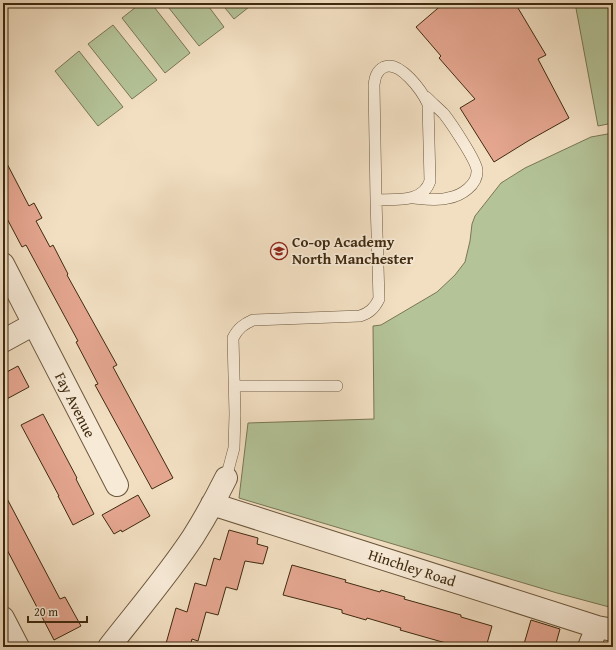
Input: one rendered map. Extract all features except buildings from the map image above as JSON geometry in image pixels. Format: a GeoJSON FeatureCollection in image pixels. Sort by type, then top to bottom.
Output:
{"type":"FeatureCollection","features":[{"type":"Feature","properties":{"kind":"street","name":"Fay Avenue"},"geometry":{"type":"LineString","coordinates":[[3,264],[117,486]]}},
{"type":"Feature","properties":{"kind":"street"},"geometry":{"type":"LineString","coordinates":[[3,341],[34,324]]}},
{"type":"Feature","properties":{"kind":"street"},"geometry":{"type":"LineString","coordinates":[[109,647],[188,544],[226,478]]}},
{"type":"Feature","properties":{"kind":"street","name":"Hinchley Road"},"geometry":{"type":"LineString","coordinates":[[212,504],[605,628]]}},
{"type":"Feature","properties":{"kind":"street"},"geometry":{"type":"LineString","coordinates":[[3,618],[18,647]]}},
{"type":"Feature","properties":{"kind":"street"},"geometry":{"type":"LineString","coordinates":[[589,647],[605,628]]}},
{"type":"Feature","properties":{"kind":"lane"},"geometry":{"type":"LineString","coordinates":[[226,478],[234,448],[233,338],[240,327],[246,322],[253,320],[360,316],[368,313],[374,308],[379,299],[376,200],[374,85],[375,77],[379,70],[388,65],[396,67],[409,78],[424,96],[444,114],[464,144],[477,170],[476,178],[472,185],[461,193],[450,198],[376,200]]}},
{"type":"Feature","properties":{"kind":"lane"},"geometry":{"type":"LineString","coordinates":[[414,198],[422,194],[428,188],[430,181],[430,116],[428,104],[424,96]]}},
{"type":"Feature","properties":{"kind":"lane"},"geometry":{"type":"LineString","coordinates":[[234,386],[337,386]]}},
{"type":"Feature","properties":{"kind":"green space"},"geometry":{"type":"Polygon","coordinates":[[[141,3],[151,3],[190,53],[165,73],[122,18],[141,3]]]}},
{"type":"Feature","properties":{"kind":"green space"},"geometry":{"type":"Polygon","coordinates":[[[165,3],[206,3],[224,27],[199,46],[165,3]]]}},
{"type":"Feature","properties":{"kind":"green space"},"geometry":{"type":"Polygon","coordinates":[[[221,3],[254,3],[234,19],[221,3]]]}},
{"type":"Feature","properties":{"kind":"green space"},"geometry":{"type":"Polygon","coordinates":[[[575,3],[613,3],[613,123],[598,126],[575,3]]]}},
{"type":"Feature","properties":{"kind":"green space"},"geometry":{"type":"Polygon","coordinates":[[[113,25],[157,80],[132,99],[88,44],[113,25]]]}},
{"type":"Feature","properties":{"kind":"green space"},"geometry":{"type":"Polygon","coordinates":[[[79,51],[123,107],[98,126],[55,71],[79,51]]]}},
{"type":"Feature","properties":{"kind":"green space"},"geometry":{"type":"Polygon","coordinates":[[[613,133],[613,608],[557,593],[239,498],[248,423],[374,419],[373,326],[381,325],[437,292],[455,275],[465,262],[472,224],[475,216],[501,183],[525,168],[591,137],[613,133]]]}},
{"type":"Feature","properties":{"kind":"place","name":"Co-op Academy North Manchester"},"geometry":{"type":"Point","coordinates":[279,251]}}]}
